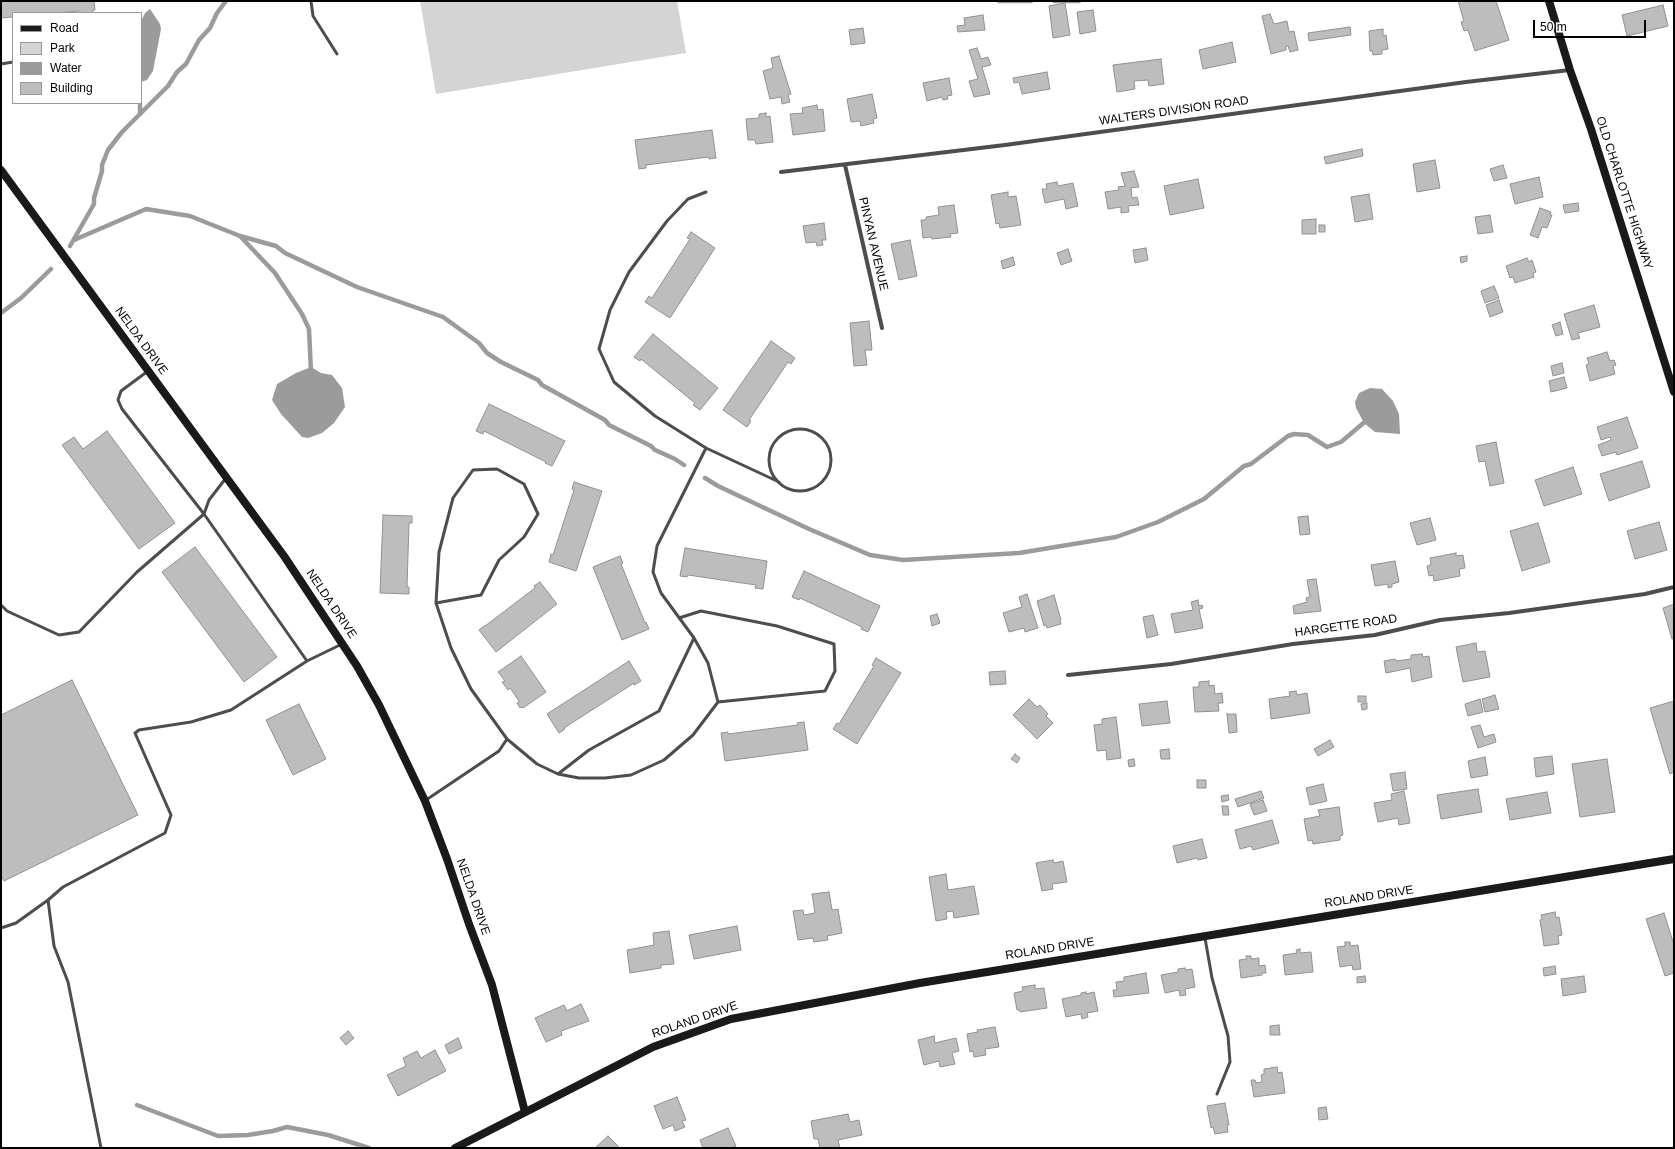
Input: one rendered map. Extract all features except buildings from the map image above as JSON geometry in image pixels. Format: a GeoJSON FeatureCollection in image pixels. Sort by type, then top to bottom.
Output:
{"type":"FeatureCollection","features":[{"type":"Feature","properties":{"kind":"street","name":"OLD CHARLOTTE HIGHWAY"},"geometry":{"type":"LineString","coordinates":[[1549,1],[1674,392]]}},
{"type":"Feature","properties":{"kind":"street","name":"WALTERS DIVISION ROAD"},"geometry":{"type":"LineString","coordinates":[[781,172],[1005,145],[1420,88],[1570,70]]}},
{"type":"Feature","properties":{"kind":"street","name":"PINYAN AVENUE"},"geometry":{"type":"LineString","coordinates":[[845,165],[882,328]]}},
{"type":"Feature","properties":{"kind":"street","name":"NELDA DRIVE"},"geometry":{"type":"LineString","coordinates":[[1,170],[284,556],[343,643],[379,705],[425,801],[492,985],[525,1112]]}},
{"type":"Feature","properties":{"kind":"street","name":"HARGETTE ROAD"},"geometry":{"type":"LineString","coordinates":[[1068,675],[1171,664],[1293,644],[1375,635],[1440,620],[1509,613],[1645,594],[1674,587]]}},
{"type":"Feature","properties":{"kind":"street","name":"ROLAND DRIVE"},"geometry":{"type":"LineString","coordinates":[[455,1148],[594,1076],[654,1047],[731,1019],[920,983],[1674,859]]}},
{"type":"Feature","properties":{"kind":"lane"},"geometry":{"type":"LineString","coordinates":[[310,1],[313,16],[338,54]]}},
{"type":"Feature","properties":{"kind":"lane"},"geometry":{"type":"LineString","coordinates":[[1,64],[12,62]]}},
{"type":"Feature","properties":{"kind":"lane"},"geometry":{"type":"LineString","coordinates":[[706,192],[688,199],[667,221],[629,272],[610,310],[599,349],[614,382],[656,416],[706,448],[779,482],[786,488],[796,491],[806,491],[815,488],[823,482],[828,474],[831,459],[827,445],[821,438],[807,430],[791,430],[774,443],[770,453],[769,463],[772,474],[779,482]]}},
{"type":"Feature","properties":{"kind":"lane"},"geometry":{"type":"LineString","coordinates":[[148,371],[121,391],[118,400],[122,409],[204,514],[307,661]]}},
{"type":"Feature","properties":{"kind":"lane"},"geometry":{"type":"LineString","coordinates":[[706,448],[660,539],[656,552],[653,572],[661,593],[694,638],[708,663],[718,702]]}},
{"type":"Feature","properties":{"kind":"lane"},"geometry":{"type":"LineString","coordinates":[[436,603],[481,595],[499,560],[524,537],[538,514],[524,484],[497,470],[472,470],[453,498],[438,552],[436,603],[451,648],[471,689],[507,739],[537,764],[558,774],[579,778],[605,778],[631,775],[664,760],[693,735],[718,702],[825,690],[835,671],[834,644],[777,626],[701,611],[679,618]]}},
{"type":"Feature","properties":{"kind":"lane"},"geometry":{"type":"LineString","coordinates":[[1,605],[7,611],[59,635],[79,632],[138,572],[204,514],[209,500],[227,477]]}},
{"type":"Feature","properties":{"kind":"lane"},"geometry":{"type":"LineString","coordinates":[[558,774],[589,750],[659,712],[694,638]]}},
{"type":"Feature","properties":{"kind":"lane"},"geometry":{"type":"LineString","coordinates":[[1,928],[16,923],[63,887],[165,833],[171,815],[135,733],[139,730],[191,722],[231,710],[307,661],[343,643]]}},
{"type":"Feature","properties":{"kind":"lane"},"geometry":{"type":"LineString","coordinates":[[425,801],[499,751],[507,739]]}},
{"type":"Feature","properties":{"kind":"lane"},"geometry":{"type":"LineString","coordinates":[[48,900],[54,946],[68,982],[101,1148]]}},
{"type":"Feature","properties":{"kind":"lane"},"geometry":{"type":"LineString","coordinates":[[1205,936],[1212,978],[1228,1036],[1230,1062],[1217,1094]]}},
{"type":"Feature","properties":{"kind":"green space"},"geometry":{"type":"Polygon","coordinates":[[[420,1],[677,1],[686,53],[436,94],[420,1]]]}},
{"type":"Feature","properties":{"kind":"water"},"geometry":{"type":"Polygon","coordinates":[[[150,9],[160,24],[161,29],[153,71],[147,80],[142,82],[142,19],[145,13],[150,9]]]}},
{"type":"Feature","properties":{"kind":"water"},"geometry":{"type":"Polygon","coordinates":[[[311,367],[321,373],[332,375],[342,388],[345,407],[334,423],[322,433],[308,438],[302,437],[281,414],[272,400],[277,384],[296,373],[311,367]]]}},
{"type":"Feature","properties":{"kind":"water"},"geometry":{"type":"Polygon","coordinates":[[[1370,388],[1382,389],[1393,401],[1399,414],[1400,434],[1375,432],[1364,423],[1356,408],[1355,402],[1359,393],[1370,388]]]}},
{"type":"Feature","properties":{"kind":"waterway"},"geometry":{"type":"LineString","coordinates":[[70,246],[94,204],[94,198],[102,171],[102,165],[108,150],[122,132],[168,86],[177,72],[186,64],[199,40],[210,28],[217,13],[226,1]]}},
{"type":"Feature","properties":{"kind":"waterway"},"geometry":{"type":"LineString","coordinates":[[999,1],[1031,1]]}},
{"type":"Feature","properties":{"kind":"waterway"},"geometry":{"type":"LineString","coordinates":[[1054,1],[1079,1]]}},
{"type":"Feature","properties":{"kind":"waterway"},"geometry":{"type":"LineString","coordinates":[[140,104],[140,114]]}},
{"type":"Feature","properties":{"kind":"waterway"},"geometry":{"type":"LineString","coordinates":[[74,240],[146,209],[190,216],[240,236],[276,246],[285,253],[357,287],[443,317],[479,343],[487,353],[501,362],[538,380],[542,385],[605,420],[609,425],[651,446],[655,450],[684,465]]}},
{"type":"Feature","properties":{"kind":"waterway"},"geometry":{"type":"LineString","coordinates":[[240,236],[275,273],[302,314],[309,329],[311,372]]}},
{"type":"Feature","properties":{"kind":"waterway"},"geometry":{"type":"LineString","coordinates":[[1,313],[21,298],[51,269]]}},
{"type":"Feature","properties":{"kind":"waterway"},"geometry":{"type":"LineString","coordinates":[[705,478],[718,486],[809,529],[870,555],[903,560],[1019,553],[1116,537],[1158,522],[1204,499],[1244,466],[1251,464],[1288,436],[1294,434],[1308,435],[1327,447],[1341,442],[1367,420]]}},
{"type":"Feature","properties":{"kind":"waterway"},"geometry":{"type":"LineString","coordinates":[[137,1105],[218,1136],[248,1135],[287,1127],[328,1135],[369,1148]]}}]}
